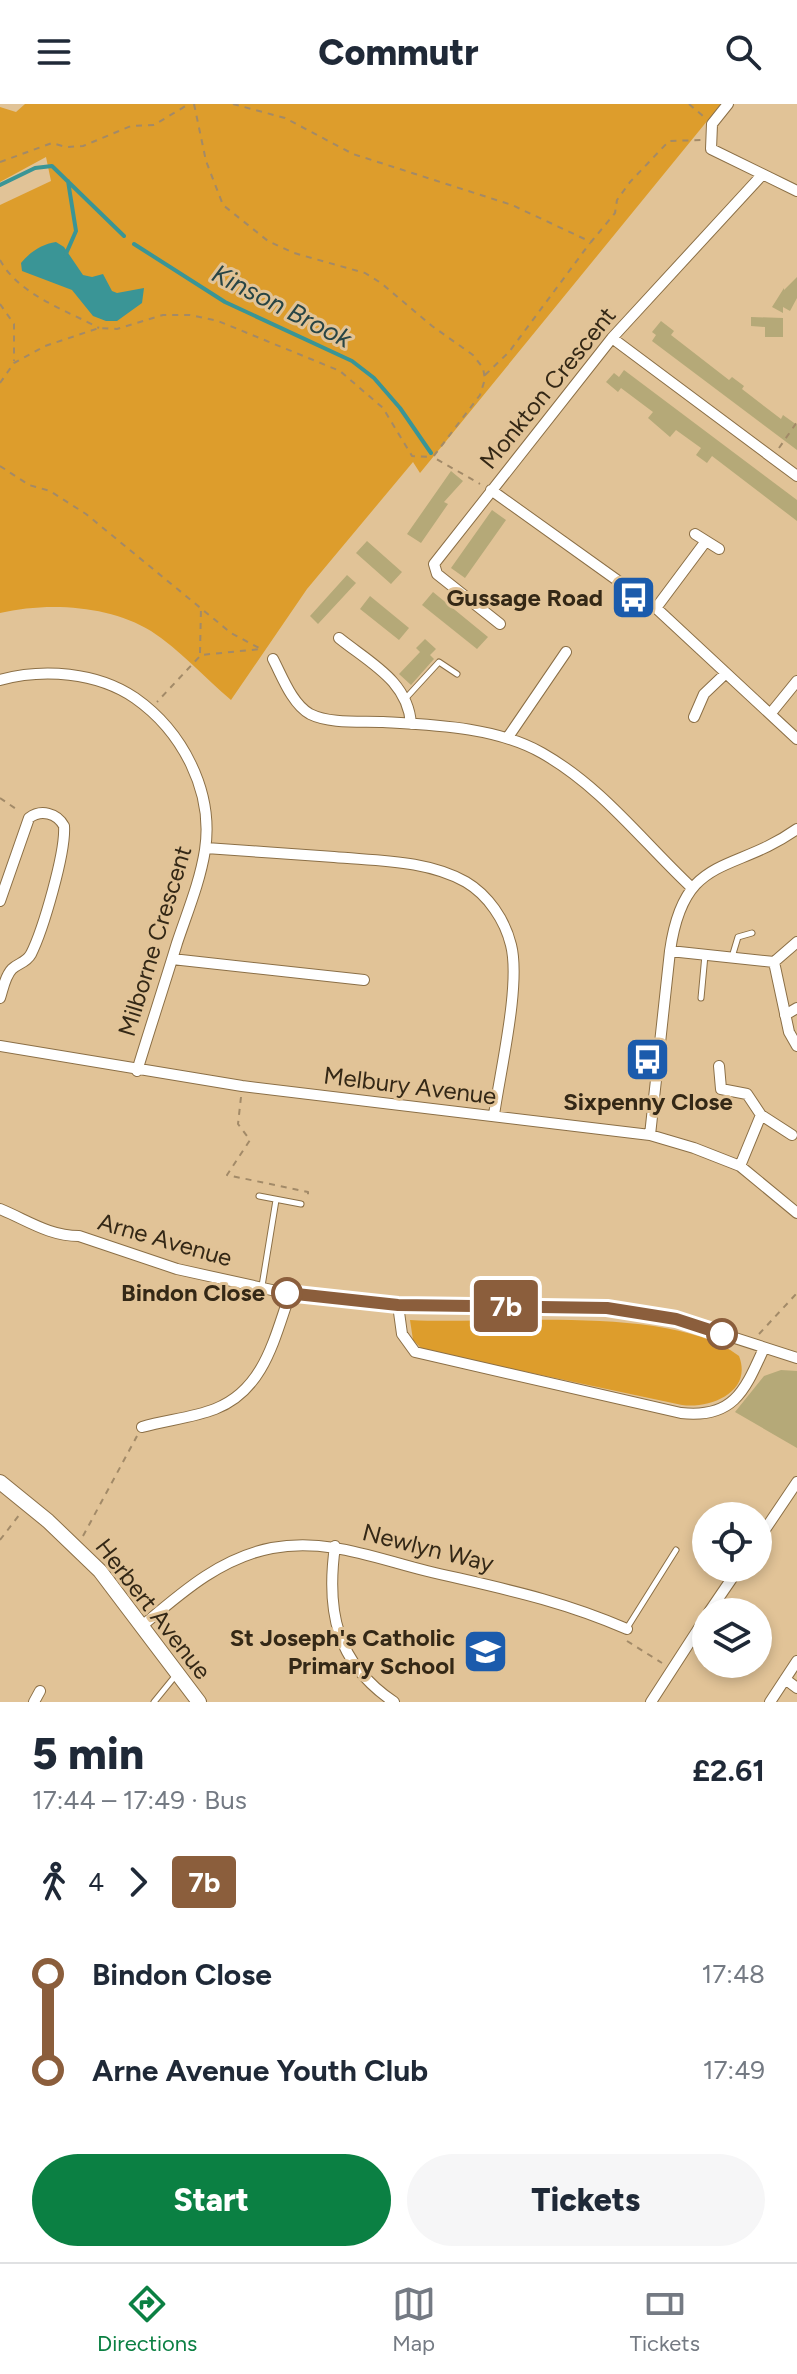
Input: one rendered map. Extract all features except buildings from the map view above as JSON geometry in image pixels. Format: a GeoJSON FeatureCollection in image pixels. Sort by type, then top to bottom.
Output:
{"type":"FeatureCollection","features":[{"type":"Feature","properties":{"kind":"street"},"geometry":{"type":"LineString","coordinates":[[728,104],[712,124],[710,144],[762,175],[797,191]]}},
{"type":"Feature","properties":{"kind":"street","name":"Monkton Crescent"},"geometry":{"type":"LineString","coordinates":[[500,624],[437,574],[434,564],[612,338],[762,175]]}},
{"type":"Feature","properties":{"kind":"street"},"geometry":{"type":"LineString","coordinates":[[612,338],[797,476]]}},
{"type":"Feature","properties":{"kind":"street"},"geometry":{"type":"LineString","coordinates":[[491,490],[656,608],[797,739]]}},
{"type":"Feature","properties":{"kind":"street"},"geometry":{"type":"LineString","coordinates":[[695,534],[719,549]]}},
{"type":"Feature","properties":{"kind":"street"},"geometry":{"type":"LineString","coordinates":[[656,608],[706,541]]}},
{"type":"Feature","properties":{"kind":"street"},"geometry":{"type":"LineString","coordinates":[[339,638],[389,678],[406,698],[411,724]]}},
{"type":"Feature","properties":{"kind":"street"},"geometry":{"type":"LineString","coordinates":[[508,737],[566,652]]}},
{"type":"Feature","properties":{"kind":"street"},"geometry":{"type":"LineString","coordinates":[[273,659],[292,695],[310,713],[337,720],[411,724],[508,737],[542,753],[580,777],[691,887]]}},
{"type":"Feature","properties":{"kind":"street","name":"Milborne Crescent"},"geometry":{"type":"LineString","coordinates":[[0,680],[33,673],[81,677],[130,694],[151,709],[169,728],[193,768],[206,822],[206,848],[137,1071]]}},
{"type":"Feature","properties":{"kind":"street"},"geometry":{"type":"LineString","coordinates":[[694,717],[704,694],[725,674]]}},
{"type":"Feature","properties":{"kind":"street"},"geometry":{"type":"LineString","coordinates":[[771,713],[797,681]]}},
{"type":"Feature","properties":{"kind":"street"},"geometry":{"type":"LineString","coordinates":[[0,901],[29,818],[39,813],[56,817],[64,826],[64,841],[32,953],[27,960],[5,969],[0,998]]}},
{"type":"Feature","properties":{"kind":"street"},"geometry":{"type":"LineString","coordinates":[[650,1135],[670,951],[676,919],[691,887],[708,871],[797,829]]}},
{"type":"Feature","properties":{"kind":"street"},"geometry":{"type":"LineString","coordinates":[[206,848],[394,862],[438,870],[467,883],[485,898],[499,914],[515,972],[494,1115]]}},
{"type":"Feature","properties":{"kind":"street"},"geometry":{"type":"LineString","coordinates":[[670,951],[774,962],[797,942]]}},
{"type":"Feature","properties":{"kind":"street"},"geometry":{"type":"LineString","coordinates":[[172,959],[364,980]]}},
{"type":"Feature","properties":{"kind":"street"},"geometry":{"type":"LineString","coordinates":[[774,962],[785,1015],[797,1046]]}},
{"type":"Feature","properties":{"kind":"street"},"geometry":{"type":"LineString","coordinates":[[785,1015],[797,1008]]}},
{"type":"Feature","properties":{"kind":"street","name":"Melbury Avenue"},"geometry":{"type":"LineString","coordinates":[[0,1046],[242,1086],[650,1135],[740,1166],[797,1213]]}},
{"type":"Feature","properties":{"kind":"street"},"geometry":{"type":"LineString","coordinates":[[719,1066],[721,1089],[747,1094],[761,1115],[792,1135]]}},
{"type":"Feature","properties":{"kind":"street"},"geometry":{"type":"LineString","coordinates":[[740,1166],[761,1115]]}},
{"type":"Feature","properties":{"kind":"street","name":"Arne Avenue"},"geometry":{"type":"LineString","coordinates":[[0,1209],[37,1228],[62,1236],[79,1236],[177,1269],[290,1294],[398,1305],[607,1308],[676,1319],[797,1358]]}},
{"type":"Feature","properties":{"kind":"street"},"geometry":{"type":"LineString","coordinates":[[142,1427],[215,1409],[243,1392],[266,1361],[290,1294]]}},
{"type":"Feature","properties":{"kind":"street"},"geometry":{"type":"LineString","coordinates":[[398,1305],[402,1334],[415,1352],[681,1413],[707,1414],[727,1407],[748,1383],[764,1348]]}},
{"type":"Feature","properties":{"kind":"street","name":"Herbert Avenue"},"geometry":{"type":"LineString","coordinates":[[0,1482],[77,1547],[100,1571],[199,1702]]}},
{"type":"Feature","properties":{"kind":"street"},"geometry":{"type":"LineString","coordinates":[[772,1519],[797,1482]]}},
{"type":"Feature","properties":{"kind":"street","name":"Newlyn Way"},"geometry":{"type":"LineString","coordinates":[[142,1626],[189,1587],[241,1557],[270,1548],[302,1545],[335,1546],[535,1594],[627,1629]]}},
{"type":"Feature","properties":{"kind":"street"},"geometry":{"type":"LineString","coordinates":[[335,1546],[331,1596],[336,1630],[360,1668],[394,1702]]}},
{"type":"Feature","properties":{"kind":"street"},"geometry":{"type":"LineString","coordinates":[[651,1702],[692,1638]]}},
{"type":"Feature","properties":{"kind":"street"},"geometry":{"type":"LineString","coordinates":[[770,1702],[797,1661]]}},
{"type":"Feature","properties":{"kind":"street"},"geometry":{"type":"LineString","coordinates":[[785,1679],[797,1688]]}},
{"type":"Feature","properties":{"kind":"street"},"geometry":{"type":"LineString","coordinates":[[34,1702],[40,1691]]}},
{"type":"Feature","properties":{"kind":"lane"},"geometry":{"type":"LineString","coordinates":[[406,698],[439,662],[457,674]]}},
{"type":"Feature","properties":{"kind":"lane"},"geometry":{"type":"LineString","coordinates":[[732,958],[738,937],[752,933]]}},
{"type":"Feature","properties":{"kind":"lane"},"geometry":{"type":"LineString","coordinates":[[701,998],[705,955]]}},
{"type":"Feature","properties":{"kind":"lane"},"geometry":{"type":"LineString","coordinates":[[259,1196],[301,1204]]}},
{"type":"Feature","properties":{"kind":"lane"},"geometry":{"type":"LineString","coordinates":[[262,1287],[276,1200]]}},
{"type":"Feature","properties":{"kind":"lane"},"geometry":{"type":"LineString","coordinates":[[627,1629],[676,1550]]}},
{"type":"Feature","properties":{"kind":"lane"},"geometry":{"type":"LineString","coordinates":[[154,1702],[178,1674]]}},
{"type":"Feature","properties":{"kind":"path"},"geometry":{"type":"LineString","coordinates":[[0,162],[52,143],[66,147],[83,146],[131,126],[154,125],[189,104]]}},
{"type":"Feature","properties":{"kind":"path"},"geometry":{"type":"LineString","coordinates":[[194,104],[206,161],[223,205],[268,241],[294,253],[365,273],[381,283],[432,326],[473,355],[483,368],[485,379]]}},
{"type":"Feature","properties":{"kind":"path"},"geometry":{"type":"LineString","coordinates":[[233,104],[285,118],[353,154],[512,205],[591,242]]}},
{"type":"Feature","properties":{"kind":"path"},"geometry":{"type":"LineString","coordinates":[[689,104],[712,124]]}},
{"type":"Feature","properties":{"kind":"path"},"geometry":{"type":"LineString","coordinates":[[433,457],[472,408],[485,375],[509,352],[615,213],[617,200],[669,141],[710,144]]}},
{"type":"Feature","properties":{"kind":"path"},"geometry":{"type":"LineString","coordinates":[[0,260],[12,277],[28,290],[99,328]]}},
{"type":"Feature","properties":{"kind":"path"},"geometry":{"type":"LineString","coordinates":[[0,304],[14,324],[14,363]]}},
{"type":"Feature","properties":{"kind":"path"},"geometry":{"type":"LineString","coordinates":[[0,383],[14,363],[45,346],[99,328],[117,329],[163,315],[190,315],[218,321],[340,371],[383,408],[412,456],[433,457],[491,490]]}},
{"type":"Feature","properties":{"kind":"path"},"geometry":{"type":"LineString","coordinates":[[773,458],[797,422]]}},
{"type":"Feature","properties":{"kind":"path"},"geometry":{"type":"LineString","coordinates":[[0,466],[29,485],[50,491],[95,521],[231,633],[261,649],[201,655],[151,709]]}},
{"type":"Feature","properties":{"kind":"path"},"geometry":{"type":"LineString","coordinates":[[200,606],[201,655]]}},
{"type":"Feature","properties":{"kind":"path"},"geometry":{"type":"LineString","coordinates":[[0,798],[29,818]]}},
{"type":"Feature","properties":{"kind":"path"},"geometry":{"type":"LineString","coordinates":[[242,1086],[238,1124],[250,1140],[227,1175],[308,1192],[307,1205],[301,1204]]}},
{"type":"Feature","properties":{"kind":"path"},"geometry":{"type":"LineString","coordinates":[[750,1344],[797,1293]]}},
{"type":"Feature","properties":{"kind":"path"},"geometry":{"type":"LineString","coordinates":[[77,1547],[142,1427]]}},
{"type":"Feature","properties":{"kind":"path"},"geometry":{"type":"LineString","coordinates":[[0,1540],[28,1504]]}},
{"type":"Feature","properties":{"kind":"path"},"geometry":{"type":"LineString","coordinates":[[627,1629],[625,1640],[671,1669]]}},
{"type":"Feature","properties":{"kind":"shaded area"},"geometry":{"type":"Polygon","coordinates":[[[25,104],[721,104],[420,473],[413,462],[307,589],[231,700],[172,646],[134,622],[77,608],[38,608],[0,613],[0,205],[51,181],[46,157],[0,182],[0,107],[16,112],[25,104]]]}},
{"type":"Feature","properties":{"kind":"shaded area"},"geometry":{"type":"Polygon","coordinates":[[[410,1320],[581,1320],[671,1329],[709,1340],[739,1356],[742,1369],[740,1379],[726,1396],[705,1404],[682,1405],[423,1350],[413,1340],[410,1320]]]}},
{"type":"Feature","properties":{"kind":"water"},"geometry":{"type":"Polygon","coordinates":[[[56,242],[64,247],[83,275],[92,277],[103,274],[112,291],[117,293],[144,288],[142,303],[117,321],[106,321],[93,316],[72,290],[22,271],[21,263],[28,255],[56,242]]]}},
{"type":"Feature","properties":{"kind":"waterway","name":"Kinson Brook"},"geometry":{"type":"LineString","coordinates":[[0,185],[35,168],[52,166],[124,236]]}},
{"type":"Feature","properties":{"kind":"waterway","name":"Kinson Brook"},"geometry":{"type":"LineString","coordinates":[[65,256],[76,231],[68,181]]}},
{"type":"Feature","properties":{"kind":"waterway","name":"Kinson Brook"},"geometry":{"type":"LineString","coordinates":[[134,244],[225,302],[352,361],[374,378],[400,408],[431,453]]}},
{"type":"Feature","properties":{"kind":"bus line","name":"7b"},"geometry":{"type":"LineString","coordinates":[[287,1293],[398,1305],[607,1308],[676,1319],[722,1334]]}},
{"type":"Feature","properties":{"kind":"place","name":"Gussage Road"},"geometry":{"type":"Point","coordinates":[634,598]}},
{"type":"Feature","properties":{"kind":"place","name":"Sixpenny Close"},"geometry":{"type":"Point","coordinates":[648,1060]}},
{"type":"Feature","properties":{"kind":"place","name":"Bindon Close"},"geometry":{"type":"Point","coordinates":[287,1293]}},
{"type":"Feature","properties":{"kind":"place","name":"St Joseph's Catholic Primary School"},"geometry":{"type":"Point","coordinates":[486,1652]}}]}
